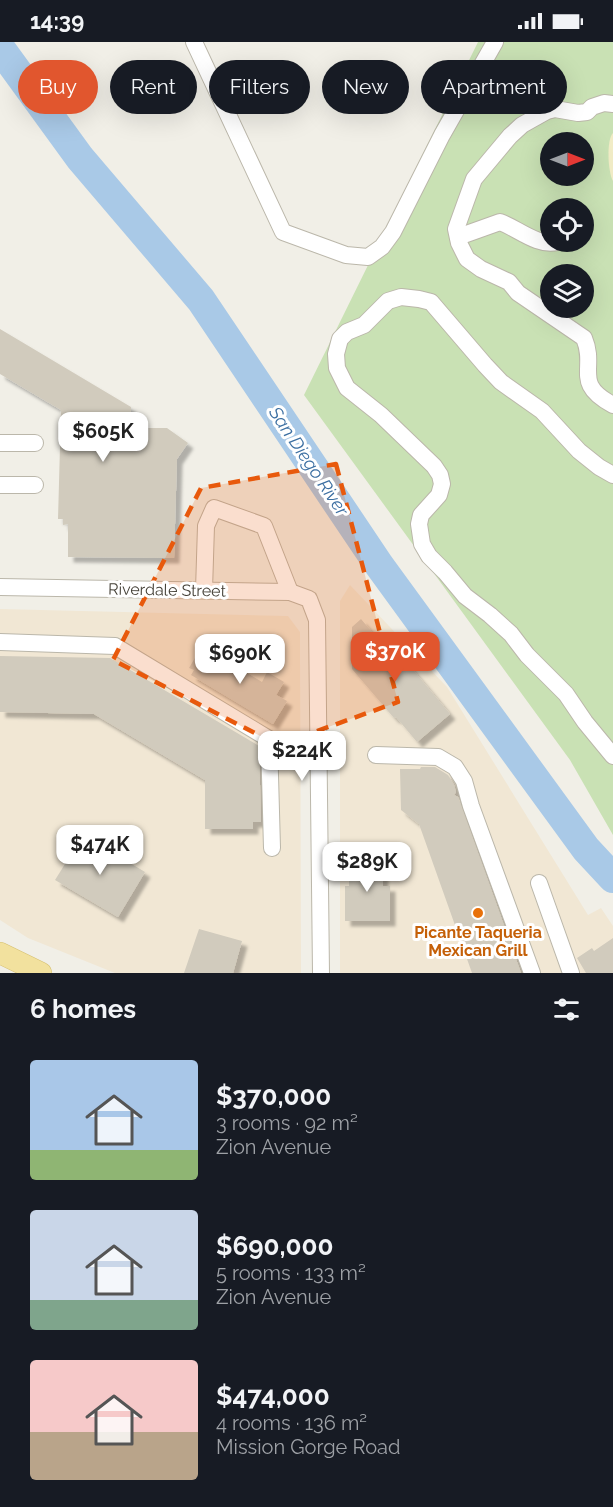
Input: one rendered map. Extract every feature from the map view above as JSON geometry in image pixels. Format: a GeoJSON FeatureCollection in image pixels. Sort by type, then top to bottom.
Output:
{"type":"FeatureCollection","features":[{"type":"Feature","properties":{"kind":"main road"},"geometry":{"type":"LineString","coordinates":[[0,952],[41,973]]}},
{"type":"Feature","properties":{"kind":"street"},"geometry":{"type":"LineString","coordinates":[[194,42],[283,232],[346,255],[368,257],[382,248],[393,232],[442,135],[495,42]]}},
{"type":"Feature","properties":{"kind":"street"},"geometry":{"type":"LineString","coordinates":[[613,104],[604,103],[586,112],[555,109],[522,125],[474,179],[456,229],[467,259],[509,282],[518,293],[584,338],[589,381],[594,394],[613,405]]}},
{"type":"Feature","properties":{"kind":"street"},"geometry":{"type":"LineString","coordinates":[[458,237],[500,222],[540,240]]}},
{"type":"Feature","properties":{"kind":"street"},"geometry":{"type":"LineString","coordinates":[[613,475],[579,451],[542,411],[501,382],[431,302],[401,297],[388,301],[364,325],[347,332],[340,339],[336,354],[337,368],[346,388],[381,415],[435,466],[440,475],[442,484],[439,495],[421,515],[419,524],[422,544],[429,556],[465,596],[511,634],[527,655],[566,694],[613,756]]}},
{"type":"Feature","properties":{"kind":"street"},"geometry":{"type":"LineString","coordinates":[[0,443],[35,444]]}},
{"type":"Feature","properties":{"kind":"street"},"geometry":{"type":"LineString","coordinates":[[0,485],[35,485]]}},
{"type":"Feature","properties":{"kind":"street"},"geometry":{"type":"LineString","coordinates":[[204,590],[206,526],[214,508],[264,526],[290,592],[309,598],[317,620],[321,973]]}},
{"type":"Feature","properties":{"kind":"street","name":"Riverdale Street"},"geometry":{"type":"LineString","coordinates":[[0,587],[290,592]]}},
{"type":"Feature","properties":{"kind":"street"},"geometry":{"type":"LineString","coordinates":[[0,642],[115,646],[269,739],[272,848]]}},
{"type":"Feature","properties":{"kind":"street"},"geometry":{"type":"LineString","coordinates":[[376,755],[438,757],[455,767],[464,781],[532,973]]}},
{"type":"Feature","properties":{"kind":"street"},"geometry":{"type":"LineString","coordinates":[[539,883],[571,973]]}},
{"type":"Feature","properties":{"kind":"highlighted area"},"geometry":{"type":"Polygon","coordinates":[[[336,464],[398,702],[278,745],[113,660],[201,488],[336,464]]]}},
{"type":"Feature","properties":{"kind":"shaded area"},"geometry":{"type":"Polygon","coordinates":[[[350,585],[447,687],[588,915],[601,908],[613,926],[613,973],[340,973],[340,601],[350,585]]]}},
{"type":"Feature","properties":{"kind":"shaded area"},"geometry":{"type":"Polygon","coordinates":[[[0,609],[288,616],[300,632],[301,973],[115,973],[28,938],[0,920],[0,609]]]}},
{"type":"Feature","properties":{"kind":"green space"},"geometry":{"type":"Polygon","coordinates":[[[478,42],[613,42],[613,835],[570,760],[304,395],[443,114],[567,114],[567,60],[469,60],[478,42]]]}},
{"type":"Feature","properties":{"kind":"sand"},"geometry":{"type":"Polygon","coordinates":[[[613,133],[613,181],[608,157],[609,142],[613,133]]]}},
{"type":"Feature","properties":{"kind":"building"},"geometry":{"type":"Polygon","coordinates":[[[0,329],[131,407],[130,428],[167,428],[188,443],[177,459],[174,558],[68,557],[68,524],[63,525],[63,519],[58,519],[61,410],[0,374],[0,329]]]}},
{"type":"Feature","properties":{"kind":"building"},"geometry":{"type":"Polygon","coordinates":[[[361,619],[376,637],[382,633],[450,714],[417,742],[352,669],[352,627],[361,619]]]}},
{"type":"Feature","properties":{"kind":"building"},"geometry":{"type":"Polygon","coordinates":[[[202,646],[262,682],[267,672],[284,682],[276,695],[287,701],[273,724],[191,675],[194,670],[189,668],[202,646]]]}},
{"type":"Feature","properties":{"kind":"building"},"geometry":{"type":"Polygon","coordinates":[[[0,656],[110,658],[259,746],[261,822],[253,822],[253,829],[205,829],[205,780],[94,714],[0,712],[0,656]]]}},
{"type":"Feature","properties":{"kind":"building"},"geometry":{"type":"Polygon","coordinates":[[[421,767],[435,767],[448,775],[454,785],[456,792],[454,795],[458,797],[521,973],[472,973],[419,824],[401,810],[400,769],[420,769],[421,767]]]}},
{"type":"Feature","properties":{"kind":"building"},"geometry":{"type":"Polygon","coordinates":[[[83,835],[145,872],[118,917],[55,880],[83,835]]]}},
{"type":"Feature","properties":{"kind":"building"},"geometry":{"type":"Polygon","coordinates":[[[349,862],[383,862],[383,886],[390,886],[390,921],[345,921],[345,886],[349,886],[349,862]]]}},
{"type":"Feature","properties":{"kind":"building"},"geometry":{"type":"Polygon","coordinates":[[[199,929],[242,941],[233,973],[184,973],[199,929]]]}},
{"type":"Feature","properties":{"kind":"building"},"geometry":{"type":"Polygon","coordinates":[[[613,938],[613,973],[586,973],[577,958],[592,948],[594,951],[613,938]]]}},
{"type":"Feature","properties":{"kind":"waterway","name":"San Diego River"},"geometry":{"type":"LineString","coordinates":[[0,48],[80,158],[201,300],[379,565],[586,849],[613,878]]}},
{"type":"Feature","properties":{"kind":"place","name":"Picante Taqueria Mexican Grill"},"geometry":{"type":"Point","coordinates":[478,913]}}]}
